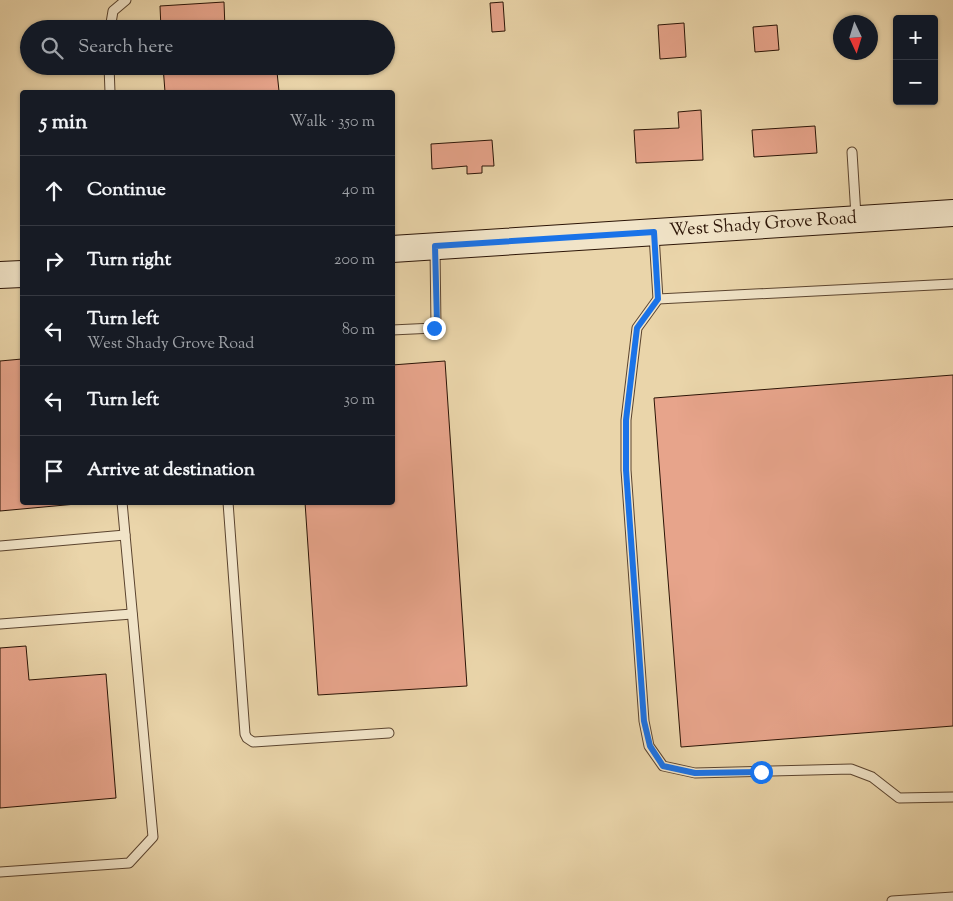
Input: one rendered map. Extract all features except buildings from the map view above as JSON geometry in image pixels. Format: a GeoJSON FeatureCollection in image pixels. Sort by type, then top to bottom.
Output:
{"type":"FeatureCollection","features":[{"type":"Feature","properties":{"kind":"main road","name":"West Shady Grove Road"},"geometry":{"type":"LineString","coordinates":[[395,249],[953,213]]}},
{"type":"Feature","properties":{"kind":"main road"},"geometry":{"type":"LineString","coordinates":[[0,276],[20,274]]}},
{"type":"Feature","properties":{"kind":"lane"},"geometry":{"type":"LineString","coordinates":[[112,20],[113,11],[126,0]]}},
{"type":"Feature","properties":{"kind":"lane"},"geometry":{"type":"LineString","coordinates":[[109,75],[110,90]]}},
{"type":"Feature","properties":{"kind":"lane"},"geometry":{"type":"LineString","coordinates":[[852,152],[856,219]]}},
{"type":"Feature","properties":{"kind":"lane"},"geometry":{"type":"LineString","coordinates":[[654,232],[658,299],[637,328],[626,420],[627,489],[644,721],[650,746],[663,766],[695,773],[851,769],[872,778],[899,798],[953,797]]}},
{"type":"Feature","properties":{"kind":"lane"},"geometry":{"type":"LineString","coordinates":[[395,330],[434,328],[436,326],[435,246]]}},
{"type":"Feature","properties":{"kind":"lane"},"geometry":{"type":"LineString","coordinates":[[658,299],[953,284]]}},
{"type":"Feature","properties":{"kind":"lane"},"geometry":{"type":"LineString","coordinates":[[0,872],[129,863],[153,837],[122,505]]}},
{"type":"Feature","properties":{"kind":"lane"},"geometry":{"type":"LineString","coordinates":[[228,505],[244,734],[253,742],[389,733]]}},
{"type":"Feature","properties":{"kind":"lane"},"geometry":{"type":"LineString","coordinates":[[0,546],[125,535]]}},
{"type":"Feature","properties":{"kind":"lane"},"geometry":{"type":"LineString","coordinates":[[0,624],[132,614]]}},
{"type":"Feature","properties":{"kind":"lane"},"geometry":{"type":"LineString","coordinates":[[892,901],[953,897]]}},
{"type":"Feature","properties":{"kind":"route"},"geometry":{"type":"LineString","coordinates":[[434,328],[437,323],[435,246],[654,232],[658,299],[637,328],[626,420],[626,470],[644,721],[650,746],[663,766],[695,773],[761,772]]}}]}
